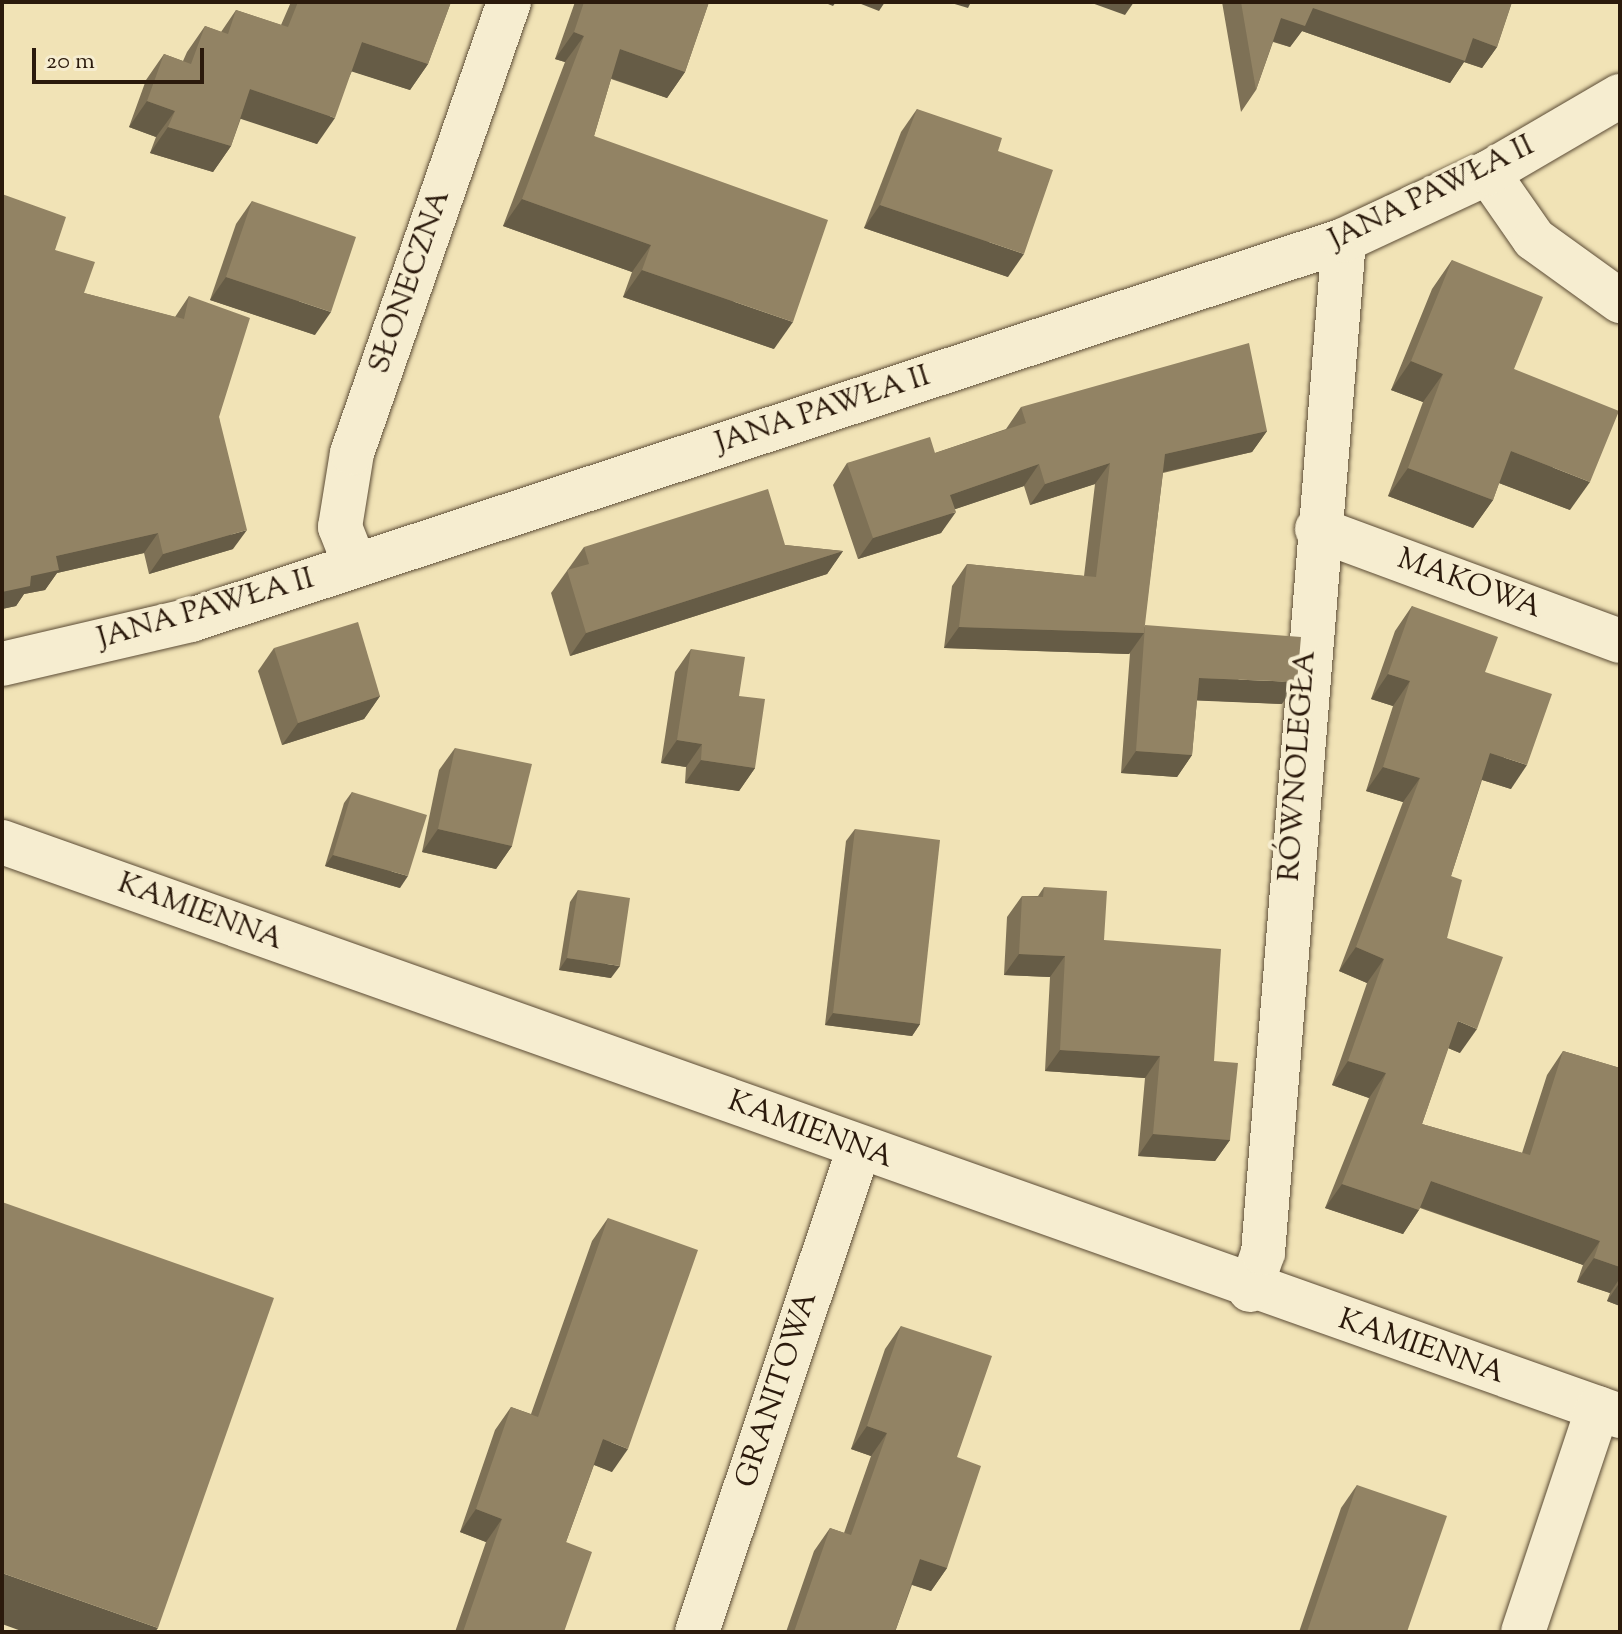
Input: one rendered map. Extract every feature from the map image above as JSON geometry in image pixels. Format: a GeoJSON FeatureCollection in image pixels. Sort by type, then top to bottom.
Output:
{"type":"FeatureCollection","features":[{"type":"Feature","properties":{"kind":"street","name":"SŁONECZNA"},"geometry":{"type":"LineString","coordinates":[[355,565],[340,527],[352,453],[509,2]]}},
{"type":"Feature","properties":{"kind":"street","name":"JANA PAWŁA II"},"geometry":{"type":"LineString","coordinates":[[2,664],[191,620],[1344,240],[1488,173],[1620,96]]}},
{"type":"Feature","properties":{"kind":"street"},"geometry":{"type":"LineString","coordinates":[[1488,173],[1534,239],[1620,301]]}},
{"type":"Feature","properties":{"kind":"street","name":"RÓWNOLEGŁA"},"geometry":{"type":"LineString","coordinates":[[1250,1290],[1263,1253],[1317,529],[1344,240]]}},
{"type":"Feature","properties":{"kind":"street","name":"MAKOWA"},"geometry":{"type":"LineString","coordinates":[[1317,529],[1620,641]]}},
{"type":"Feature","properties":{"kind":"street","name":"KAMIENNA"},"geometry":{"type":"LineString","coordinates":[[2,842],[1250,1290],[1609,1412]]}},
{"type":"Feature","properties":{"kind":"street","name":"GRANITOWA"},"geometry":{"type":"LineString","coordinates":[[697,1632],[859,1148]]}},
{"type":"Feature","properties":{"kind":"street"},"geometry":{"type":"LineString","coordinates":[[1523,1632],[1609,1412]]}},
{"type":"Feature","properties":{"kind":"building"},"geometry":{"type":"Polygon","coordinates":[[[298,2],[451,2],[428,64],[362,42],[335,118],[250,89],[231,146],[168,127],[175,111],[147,101],[164,54],[191,64],[205,26],[228,34],[236,10],[288,27],[298,2]]]}},
{"type":"Feature","properties":{"kind":"building"},"geometry":{"type":"Polygon","coordinates":[[[584,2],[709,2],[685,72],[620,49],[594,136],[828,220],[793,322],[642,270],[651,245],[522,199],[584,36],[574,32],[584,2]]]}},
{"type":"Feature","properties":{"kind":"building"},"geometry":{"type":"Polygon","coordinates":[[[1241,2],[1512,2],[1497,47],[1473,38],[1465,61],[1313,8],[1305,26],[1281,18],[1256,90],[1241,2]]]}},
{"type":"Feature","properties":{"kind":"building"},"geometry":{"type":"Polygon","coordinates":[[[917,109],[1002,138],[998,151],[1053,170],[1024,254],[880,205],[917,109]]]}},
{"type":"Feature","properties":{"kind":"building"},"geometry":{"type":"Polygon","coordinates":[[[2,194],[66,217],[55,250],[95,262],[84,293],[184,319],[189,296],[250,318],[219,417],[247,530],[163,554],[158,533],[56,556],[59,570],[31,576],[30,586],[2,592],[2,194]]]}},
{"type":"Feature","properties":{"kind":"building"},"geometry":{"type":"Polygon","coordinates":[[[252,201],[356,237],[331,312],[226,277],[252,201]]]}},
{"type":"Feature","properties":{"kind":"building"},"geometry":{"type":"Polygon","coordinates":[[[1452,260],[1543,297],[1514,369],[1619,411],[1590,482],[1511,451],[1493,500],[1408,468],[1443,374],[1411,361],[1452,260]]]}},
{"type":"Feature","properties":{"kind":"building"},"geometry":{"type":"Polygon","coordinates":[[[1249,343],[1267,431],[1165,454],[1144,633],[959,627],[967,564],[1096,577],[1110,463],[1045,484],[1039,464],[950,495],[956,512],[873,538],[847,463],[930,437],[935,453],[1026,423],[1021,407],[1249,343]]]}},
{"type":"Feature","properties":{"kind":"building"},"geometry":{"type":"Polygon","coordinates":[[[768,489],[785,545],[843,551],[586,633],[567,570],[589,564],[584,547],[768,489]]]}},
{"type":"Feature","properties":{"kind":"building"},"geometry":{"type":"Polygon","coordinates":[[[1412,606],[1498,637],[1485,672],[1552,694],[1527,765],[1490,753],[1451,876],[1462,880],[1447,938],[1503,957],[1477,1029],[1458,1021],[1422,1124],[1530,1155],[1563,1051],[1620,1068],[1620,1267],[1594,1258],[1600,1241],[1431,1181],[1419,1210],[1342,1184],[1386,1073],[1348,1061],[1384,959],[1356,947],[1420,778],[1383,767],[1410,681],[1388,674],[1412,606]]]}},
{"type":"Feature","properties":{"kind":"building"},"geometry":{"type":"Polygon","coordinates":[[[358,622],[380,696],[298,723],[274,648],[358,622]]]}},
{"type":"Feature","properties":{"kind":"building"},"geometry":{"type":"Polygon","coordinates":[[[1145,625],[1301,637],[1297,682],[1199,678],[1192,755],[1136,751],[1145,625]]]}},
{"type":"Feature","properties":{"kind":"building"},"geometry":{"type":"Polygon","coordinates":[[[691,649],[745,657],[739,696],[765,699],[755,768],[701,760],[702,744],[677,740],[691,649]]]}},
{"type":"Feature","properties":{"kind":"building"},"geometry":{"type":"Polygon","coordinates":[[[455,748],[532,764],[512,846],[438,829],[455,748]]]}},
{"type":"Feature","properties":{"kind":"building"},"geometry":{"type":"Polygon","coordinates":[[[352,792],[427,815],[408,876],[333,855],[352,792]]]}},
{"type":"Feature","properties":{"kind":"building"},"geometry":{"type":"Polygon","coordinates":[[[855,829],[940,840],[920,1024],[833,1013],[855,829]]]}},
{"type":"Feature","properties":{"kind":"building"},"geometry":{"type":"Polygon","coordinates":[[[1044,887],[1107,891],[1104,940],[1221,949],[1214,1061],[1238,1063],[1230,1140],[1153,1134],[1160,1056],[1060,1050],[1065,956],[1019,954],[1022,896],[1043,897],[1044,887]]]}},
{"type":"Feature","properties":{"kind":"building"},"geometry":{"type":"Polygon","coordinates":[[[578,890],[630,898],[620,966],[567,958],[578,890]]]}},
{"type":"Feature","properties":{"kind":"building"},"geometry":{"type":"Polygon","coordinates":[[[2,1202],[274,1298],[158,1628],[2,1573],[2,1202]]]}},
{"type":"Feature","properties":{"kind":"building"},"geometry":{"type":"Polygon","coordinates":[[[608,1218],[698,1250],[628,1449],[603,1439],[566,1542],[592,1552],[564,1632],[463,1632],[502,1519],[476,1509],[511,1407],[538,1417],[608,1218]]]}},
{"type":"Feature","properties":{"kind":"building"},"geometry":{"type":"Polygon","coordinates":[[[901,1326],[992,1356],[957,1457],[981,1466],[947,1568],[920,1559],[895,1632],[794,1632],[830,1528],[851,1535],[887,1433],[867,1426],[901,1326]]]}},
{"type":"Feature","properties":{"kind":"building"},"geometry":{"type":"Polygon","coordinates":[[[1357,1485],[1447,1516],[1407,1632],[1307,1632],[1357,1485]]]}}]}
